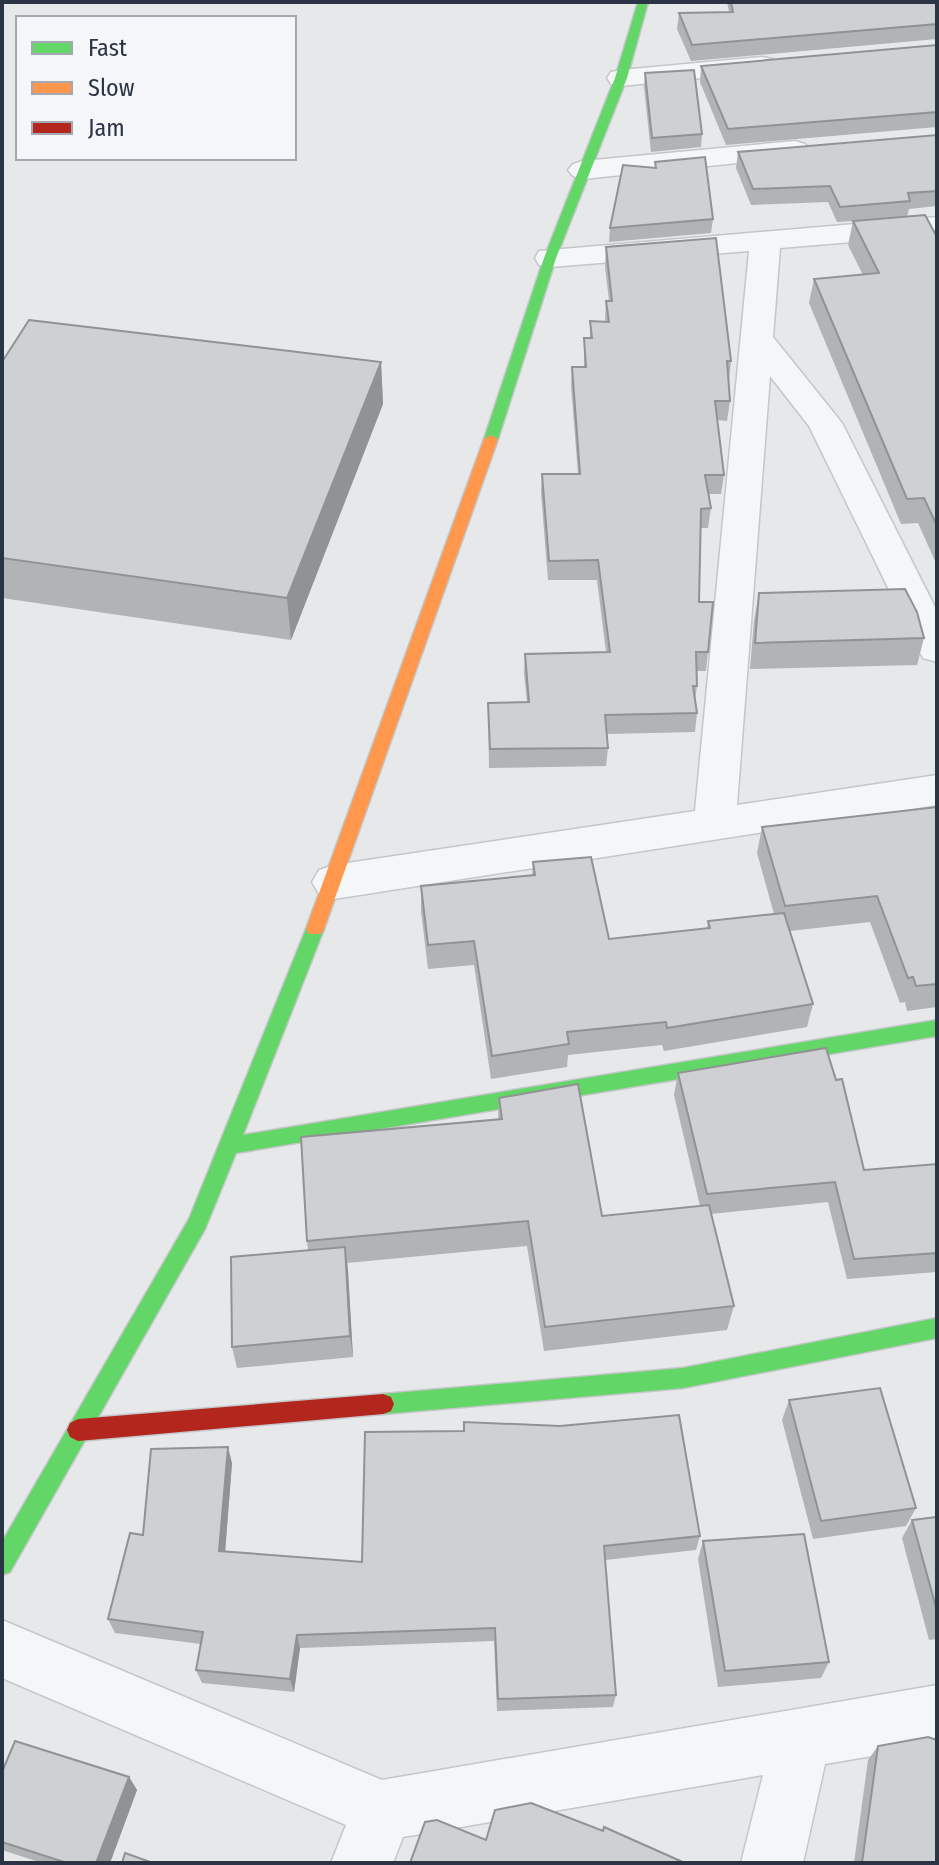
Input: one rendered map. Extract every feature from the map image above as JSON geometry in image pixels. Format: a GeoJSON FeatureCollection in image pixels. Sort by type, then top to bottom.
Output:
{"type":"FeatureCollection","features":[{"type":"Feature","properties":{"kind":"street"},"geometry":{"type":"LineString","coordinates":[[2,1564],[198,1223],[334,882],[481,470],[550,258],[621,78],[643,2]]}},
{"type":"Feature","properties":{"kind":"street"},"geometry":{"type":"LineString","coordinates":[[621,78],[795,62]]}},
{"type":"Feature","properties":{"kind":"street"},"geometry":{"type":"LineString","coordinates":[[583,170],[829,147]]}},
{"type":"Feature","properties":{"kind":"street"},"geometry":{"type":"LineString","coordinates":[[550,258],[936,228]]}},
{"type":"Feature","properties":{"kind":"street"},"geometry":{"type":"LineString","coordinates":[[715,824],[765,240]]}},
{"type":"Feature","properties":{"kind":"street"},"geometry":{"type":"LineString","coordinates":[[755,336],[825,423],[937,649]]}},
{"type":"Feature","properties":{"kind":"street"},"geometry":{"type":"LineString","coordinates":[[334,882],[937,790]]}},
{"type":"Feature","properties":{"kind":"street"},"geometry":{"type":"LineString","coordinates":[[228,1146],[937,1028]]}},
{"type":"Feature","properties":{"kind":"street"},"geometry":{"type":"LineString","coordinates":[[78,1430],[683,1378],[937,1328]]}},
{"type":"Feature","properties":{"kind":"street"},"geometry":{"type":"LineString","coordinates":[[2,1649],[372,1836],[801,1739],[937,1715]]}},
{"type":"Feature","properties":{"kind":"street"},"geometry":{"type":"LineString","coordinates":[[772,1863],[801,1739]]}},
{"type":"Feature","properties":{"kind":"building"},"geometry":{"type":"Polygon","coordinates":[[[731,2],[937,2],[937,24],[692,45],[679,13],[733,12],[731,2]]]}},
{"type":"Feature","properties":{"kind":"building"},"geometry":{"type":"Polygon","coordinates":[[[937,45],[937,112],[728,129],[701,66],[937,45]]]}},
{"type":"Feature","properties":{"kind":"building"},"geometry":{"type":"Polygon","coordinates":[[[694,70],[702,134],[652,138],[645,73],[694,70]]]}},
{"type":"Feature","properties":{"kind":"building"},"geometry":{"type":"Polygon","coordinates":[[[937,135],[937,191],[908,193],[910,201],[840,207],[830,186],[753,189],[738,152],[937,135]]]}},
{"type":"Feature","properties":{"kind":"building"},"geometry":{"type":"Polygon","coordinates":[[[705,157],[713,219],[610,228],[623,165],[656,168],[655,162],[705,157]]]}},
{"type":"Feature","properties":{"kind":"building"},"geometry":{"type":"Polygon","coordinates":[[[925,215],[937,237],[937,526],[924,498],[907,499],[814,279],[879,273],[853,221],[925,215]]]}},
{"type":"Feature","properties":{"kind":"building"},"geometry":{"type":"Polygon","coordinates":[[[716,238],[731,361],[727,361],[730,401],[715,401],[724,475],[705,475],[711,508],[701,509],[699,602],[713,602],[708,652],[696,652],[697,686],[693,686],[697,713],[605,715],[608,748],[490,749],[488,703],[529,702],[525,654],[610,652],[598,560],[549,561],[542,474],[580,474],[572,367],[586,367],[584,338],[592,338],[590,321],[609,322],[606,301],[612,301],[606,247],[716,238]]]}},
{"type":"Feature","properties":{"kind":"building"},"geometry":{"type":"Polygon","coordinates":[[[29,320],[381,362],[287,598],[2,558],[2,362],[29,320]]]}},
{"type":"Feature","properties":{"kind":"building"},"geometry":{"type":"Polygon","coordinates":[[[905,589],[917,612],[924,638],[755,643],[759,593],[905,589]]]}},
{"type":"Feature","properties":{"kind":"building"},"geometry":{"type":"Polygon","coordinates":[[[937,807],[937,984],[916,986],[913,977],[908,978],[877,896],[785,906],[762,827],[937,807]]]}},
{"type":"Feature","properties":{"kind":"building"},"geometry":{"type":"Polygon","coordinates":[[[591,857],[609,939],[710,928],[708,921],[784,913],[813,1004],[667,1028],[666,1022],[567,1032],[569,1044],[492,1056],[474,941],[428,945],[421,886],[535,875],[533,862],[591,857]]]}},
{"type":"Feature","properties":{"kind":"building"},"geometry":{"type":"Polygon","coordinates":[[[826,1048],[836,1080],[842,1079],[864,1170],[937,1164],[937,1253],[854,1259],[835,1182],[707,1194],[678,1073],[826,1048]]]}},
{"type":"Feature","properties":{"kind":"building"},"geometry":{"type":"Polygon","coordinates":[[[578,1084],[602,1216],[709,1205],[734,1306],[545,1327],[528,1221],[307,1241],[301,1137],[502,1119],[499,1098],[578,1084]]]}},
{"type":"Feature","properties":{"kind":"building"},"geometry":{"type":"Polygon","coordinates":[[[345,1247],[350,1336],[232,1347],[231,1257],[345,1247]]]}},
{"type":"Feature","properties":{"kind":"building"},"geometry":{"type":"Polygon","coordinates":[[[880,1388],[916,1508],[821,1521],[789,1400],[880,1388]]]}},
{"type":"Feature","properties":{"kind":"building"},"geometry":{"type":"Polygon","coordinates":[[[679,1415],[700,1536],[604,1546],[616,1695],[498,1699],[495,1628],[297,1635],[290,1679],[196,1670],[203,1632],[108,1619],[130,1533],[143,1535],[151,1449],[228,1447],[219,1551],[362,1562],[365,1432],[464,1431],[464,1422],[560,1426],[679,1415]]]}},
{"type":"Feature","properties":{"kind":"building"},"geometry":{"type":"Polygon","coordinates":[[[937,1517],[937,1611],[912,1520],[937,1517]]]}},
{"type":"Feature","properties":{"kind":"building"},"geometry":{"type":"Polygon","coordinates":[[[804,1534],[829,1662],[725,1671],[703,1541],[804,1534]]]}},
{"type":"Feature","properties":{"kind":"building"},"geometry":{"type":"Polygon","coordinates":[[[928,1737],[937,1740],[937,1863],[862,1863],[878,1746],[928,1737]]]}},
{"type":"Feature","properties":{"kind":"building"},"geometry":{"type":"Polygon","coordinates":[[[15,1741],[129,1777],[96,1863],[67,1863],[2,1842],[2,1772],[15,1741]]]}},
{"type":"Feature","properties":{"kind":"building"},"geometry":{"type":"Polygon","coordinates":[[[531,1803],[603,1831],[604,1827],[685,1863],[410,1863],[425,1822],[437,1820],[486,1840],[495,1810],[531,1803]]]}},
{"type":"Feature","properties":{"kind":"building"},"geometry":{"type":"Polygon","coordinates":[[[125,1853],[153,1863],[122,1863],[125,1853]]]}},
{"type":"Feature","properties":{"kind":"traffic: fast"},"geometry":{"type":"LineString","coordinates":[[491,439],[550,258],[621,78],[643,2]]}},
{"type":"Feature","properties":{"kind":"traffic: fast"},"geometry":{"type":"LineString","coordinates":[[2,1564],[198,1223],[315,929]]}},
{"type":"Feature","properties":{"kind":"traffic: fast"},"geometry":{"type":"LineString","coordinates":[[228,1146],[937,1028]]}},
{"type":"Feature","properties":{"kind":"traffic: fast"},"geometry":{"type":"LineString","coordinates":[[383,1404],[683,1378],[937,1328]]}},
{"type":"Feature","properties":{"kind":"traffic: slow"},"geometry":{"type":"LineString","coordinates":[[315,929],[491,439]]}},
{"type":"Feature","properties":{"kind":"traffic: jam"},"geometry":{"type":"LineString","coordinates":[[78,1430],[383,1404]]}}]}
